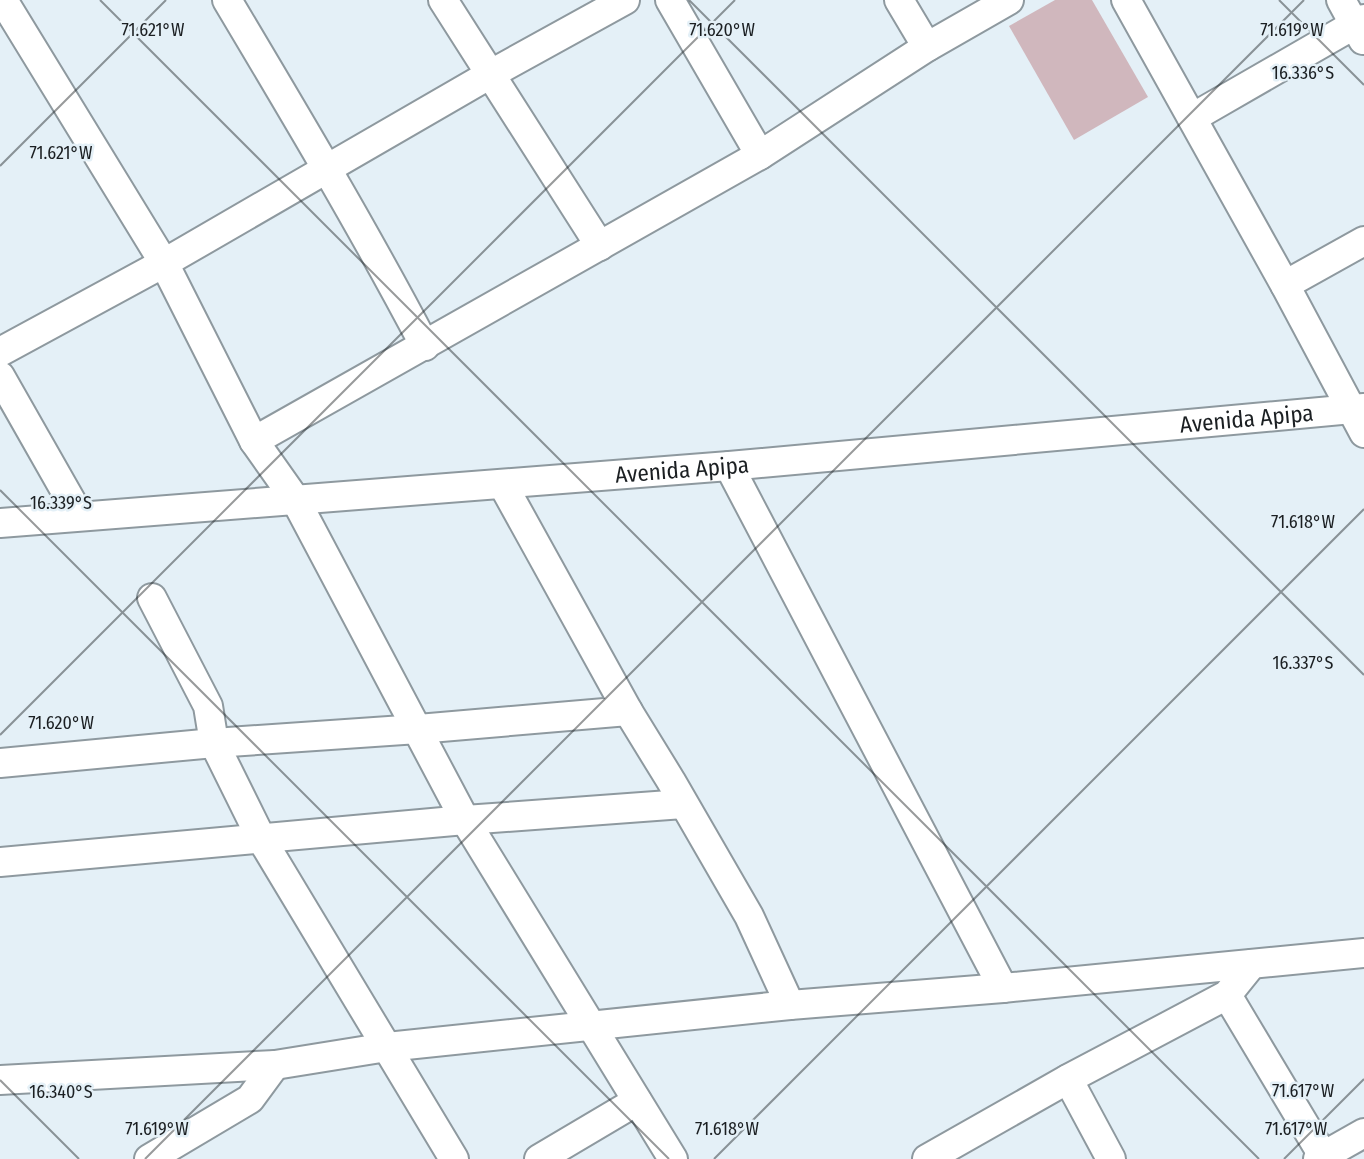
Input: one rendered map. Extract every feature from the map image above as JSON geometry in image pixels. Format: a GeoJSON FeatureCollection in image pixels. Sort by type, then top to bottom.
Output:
{"type":"FeatureCollection","features":[{"type":"Feature","properties":{"kind":"street"},"geometry":{"type":"LineString","coordinates":[[3,0],[164,263],[254,441],[295,499],[466,820],[673,1159]]}},
{"type":"Feature","properties":{"kind":"street"},"geometry":{"type":"LineString","coordinates":[[227,0],[328,168],[425,346]]}},
{"type":"Feature","properties":{"kind":"street"},"geometry":{"type":"LineString","coordinates":[[443,0],[600,246]]}},
{"type":"Feature","properties":{"kind":"street"},"geometry":{"type":"LineString","coordinates":[[0,352],[164,263],[489,75],[625,0]]}},
{"type":"Feature","properties":{"kind":"street"},"geometry":{"type":"LineString","coordinates":[[670,0],[760,155]]}},
{"type":"Feature","properties":{"kind":"street"},"geometry":{"type":"LineString","coordinates":[[899,0],[927,47]]}},
{"type":"Feature","properties":{"kind":"street"},"geometry":{"type":"LineString","coordinates":[[254,441],[760,155],[927,47],[1010,0]]}},
{"type":"Feature","properties":{"kind":"street"},"geometry":{"type":"LineString","coordinates":[[1126,0],[1360,417]]}},
{"type":"Feature","properties":{"kind":"street"},"geometry":{"type":"LineString","coordinates":[[1192,118],[1361,29],[1341,0]]}},
{"type":"Feature","properties":{"kind":"street"},"geometry":{"type":"LineString","coordinates":[[1285,285],[1364,241]]}},
{"type":"Feature","properties":{"kind":"street"},"geometry":{"type":"LineString","coordinates":[[0,376],[79,515]]}},
{"type":"Feature","properties":{"kind":"street","name":"Avenida Apipa"},"geometry":{"type":"LineString","coordinates":[[0,523],[503,485],[1158,429],[1360,417]]}},
{"type":"Feature","properties":{"kind":"street"},"geometry":{"type":"LineString","coordinates":[[729,466],[1003,988]]}},
{"type":"Feature","properties":{"kind":"street"},"geometry":{"type":"LineString","coordinates":[[503,485],[628,711],[749,916],[790,1005]]}},
{"type":"Feature","properties":{"kind":"street"},"geometry":{"type":"LineString","coordinates":[[152,598],[208,706],[214,743],[262,840],[454,1159]]}},
{"type":"Feature","properties":{"kind":"street"},"geometry":{"type":"LineString","coordinates":[[0,763],[214,743],[418,730],[628,711]]}},
{"type":"Feature","properties":{"kind":"street"},"geometry":{"type":"LineString","coordinates":[[0,862],[466,820],[683,804]]}},
{"type":"Feature","properties":{"kind":"street"},"geometry":{"type":"LineString","coordinates":[[0,1080],[275,1065],[387,1047],[790,1005],[1003,988],[1364,953]]}},
{"type":"Feature","properties":{"kind":"street"},"geometry":{"type":"LineString","coordinates":[[927,1159],[1068,1079],[1227,995],[1252,964]]}},
{"type":"Feature","properties":{"kind":"street"},"geometry":{"type":"LineString","coordinates":[[1227,995],[1322,1158],[1364,1133]]}},
{"type":"Feature","properties":{"kind":"street"},"geometry":{"type":"LineString","coordinates":[[149,1159],[250,1099],[275,1065]]}},
{"type":"Feature","properties":{"kind":"street"},"geometry":{"type":"LineString","coordinates":[[1068,1079],[1111,1159]]}},
{"type":"Feature","properties":{"kind":"street"},"geometry":{"type":"LineString","coordinates":[[539,1159],[638,1101]]}},
{"type":"Feature","properties":{"kind":"shaded area"},"geometry":{"type":"Polygon","coordinates":[[[1055,0],[1092,0],[1148,97],[1074,140],[1009,26],[1055,0]]]}}]}
